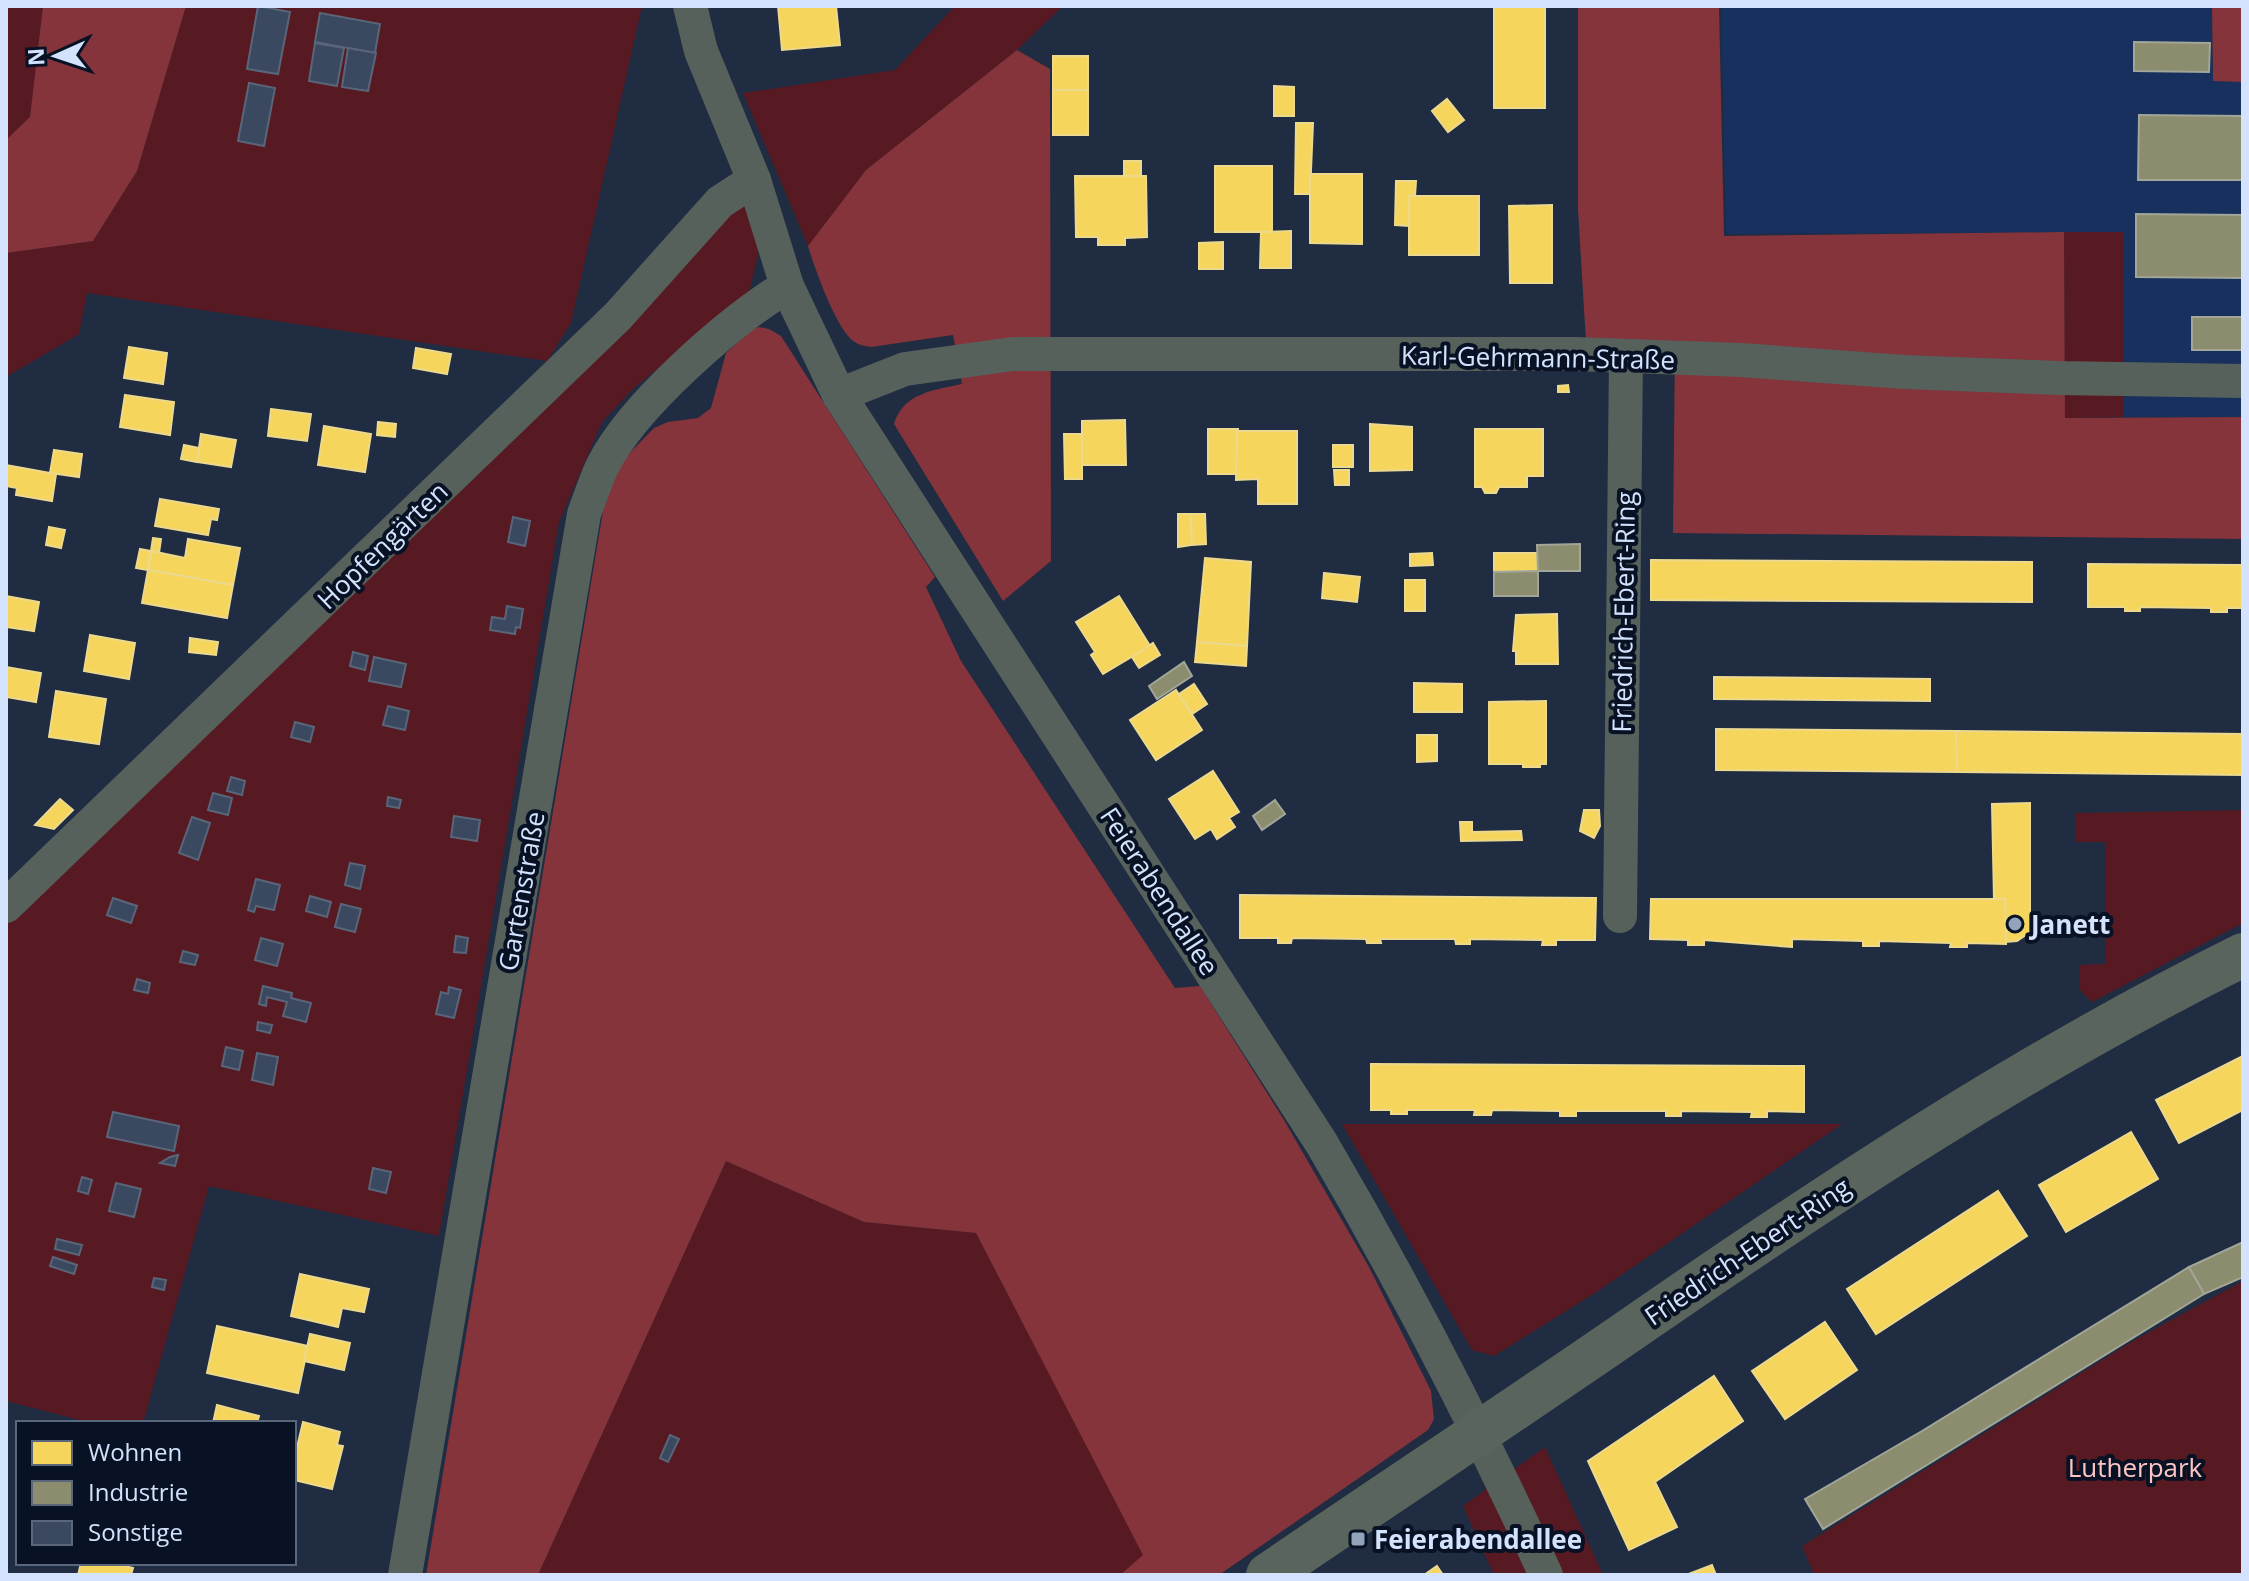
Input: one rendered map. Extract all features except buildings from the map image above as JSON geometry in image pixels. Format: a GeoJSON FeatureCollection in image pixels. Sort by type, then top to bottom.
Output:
{"type":"FeatureCollection","features":[{"type":"Feature","properties":{"kind":"main road","name":"Friedrich-Ebert-Ring"},"geometry":{"type":"LineString","coordinates":[[1268,1575],[1782,1226],[1971,1105],[2077,1043],[2243,955]]}},
{"type":"Feature","properties":{"kind":"street","name":"Feierabendallee"},"geometry":{"type":"LineString","coordinates":[[690,6],[701,51],[754,180],[787,286],[839,395],[1322,1144],[1389,1259],[1479,1431],[1546,1575]]}},
{"type":"Feature","properties":{"kind":"street","name":"Hopfengärten"},"geometry":{"type":"LineString","coordinates":[[6,906],[618,316],[720,202],[754,180]]}},
{"type":"Feature","properties":{"kind":"street","name":"Gartenstraße"},"geometry":{"type":"LineString","coordinates":[[405,1575],[584,514],[602,467],[628,426],[667,385],[756,305],[787,286]]}},
{"type":"Feature","properties":{"kind":"street","name":"Karl-Gehrmann-Straße"},"geometry":{"type":"LineString","coordinates":[[839,395],[905,369],[1013,354],[1575,354],[1741,360],[2044,378],[2243,381]]}},
{"type":"Feature","properties":{"kind":"street","name":"Friedrich-Ebert-Ring"},"geometry":{"type":"LineString","coordinates":[[1620,916],[1626,357]]}},
{"type":"Feature","properties":{"kind":"shaded area"},"geometry":{"type":"Polygon","coordinates":[[[43,6],[186,6],[137,171],[93,241],[6,253],[6,140],[30,117],[43,6]]]}},
{"type":"Feature","properties":{"kind":"shaded area"},"geometry":{"type":"Polygon","coordinates":[[[1578,6],[1719,6],[1724,236],[2064,232],[2065,418],[2243,417],[2243,539],[1673,533],[1675,345],[1586,343],[1578,209],[1578,6]]]}},
{"type":"Feature","properties":{"kind":"shaded area"},"geometry":{"type":"Polygon","coordinates":[[[1721,6],[2212,6],[2213,81],[2243,82],[2243,417],[2124,417],[2122,232],[1726,234],[1721,6]]]}},
{"type":"Feature","properties":{"kind":"shaded area"},"geometry":{"type":"Polygon","coordinates":[[[2212,6],[2243,6],[2243,82],[2213,81],[2212,6]]]}},
{"type":"Feature","properties":{"kind":"shaded area"},"geometry":{"type":"Polygon","coordinates":[[[1017,50],[1050,69],[1051,561],[1003,601],[894,424],[898,414],[912,399],[962,384],[953,335],[871,347],[855,342],[839,323],[808,246],[866,170],[1017,50]]]}},
{"type":"Feature","properties":{"kind":"shaded area"},"geometry":{"type":"Polygon","coordinates":[[[759,327],[781,336],[935,577],[926,587],[961,661],[1175,988],[1200,986],[1284,1120],[1369,1267],[1431,1391],[1434,1419],[1428,1430],[1219,1575],[1120,1575],[1143,1555],[976,1233],[864,1222],[726,1161],[538,1575],[426,1575],[605,499],[617,466],[654,428],[668,422],[698,418],[711,408],[726,353],[751,330],[759,327]]]}},
{"type":"Feature","properties":{"kind":"green space"},"geometry":{"type":"Polygon","coordinates":[[[6,6],[43,6],[30,117],[6,140],[6,6]]]}},
{"type":"Feature","properties":{"kind":"green space"},"geometry":{"type":"Polygon","coordinates":[[[186,6],[642,6],[571,323],[547,361],[87,293],[79,334],[6,377],[6,253],[93,241],[137,171],[186,6]]]}},
{"type":"Feature","properties":{"kind":"green space"},"geometry":{"type":"Polygon","coordinates":[[[955,6],[1063,6],[1017,50],[866,170],[808,246],[743,93],[895,70],[955,6]]]}},
{"type":"Feature","properties":{"kind":"green space"},"geometry":{"type":"Polygon","coordinates":[[[743,202],[759,250],[749,293],[634,388],[602,422],[559,522],[439,1236],[209,1186],[144,1421],[83,1421],[6,1401],[6,921],[731,205],[743,202]]]}},
{"type":"Feature","properties":{"kind":"green space"},"geometry":{"type":"Polygon","coordinates":[[[2064,232],[2123,232],[2124,417],[2065,418],[2064,232]]]}},
{"type":"Feature","properties":{"kind":"green space"},"geometry":{"type":"Polygon","coordinates":[[[2243,810],[2243,923],[2092,1002],[2080,990],[2079,965],[2106,964],[2105,842],[2076,842],[2076,813],[2243,810]]]}},
{"type":"Feature","properties":{"kind":"green space"},"geometry":{"type":"Polygon","coordinates":[[[1342,1124],[1842,1124],[1595,1293],[1494,1356],[1472,1350],[1342,1124]]]}},
{"type":"Feature","properties":{"kind":"green space"},"geometry":{"type":"Polygon","coordinates":[[[726,1161],[864,1222],[976,1233],[1144,1555],[1125,1575],[538,1575],[726,1161]]]}},
{"type":"Feature","properties":{"kind":"green space","name":"Lutherpark"},"geometry":{"type":"Polygon","coordinates":[[[2243,1281],[2243,1575],[1814,1575],[1802,1546],[2133,1341],[2243,1281]]]}},
{"type":"Feature","properties":{"kind":"green space"},"geometry":{"type":"Polygon","coordinates":[[[1545,1447],[1603,1575],[1494,1575],[1463,1506],[1545,1447]]]}},
{"type":"Feature","properties":{"kind":"place","name":"Janett"},"geometry":{"type":"Point","coordinates":[2015,924]}},
{"type":"Feature","properties":{"kind":"place","name":"Feierabendallee"},"geometry":{"type":"Point","coordinates":[1358,1539]}}]}
